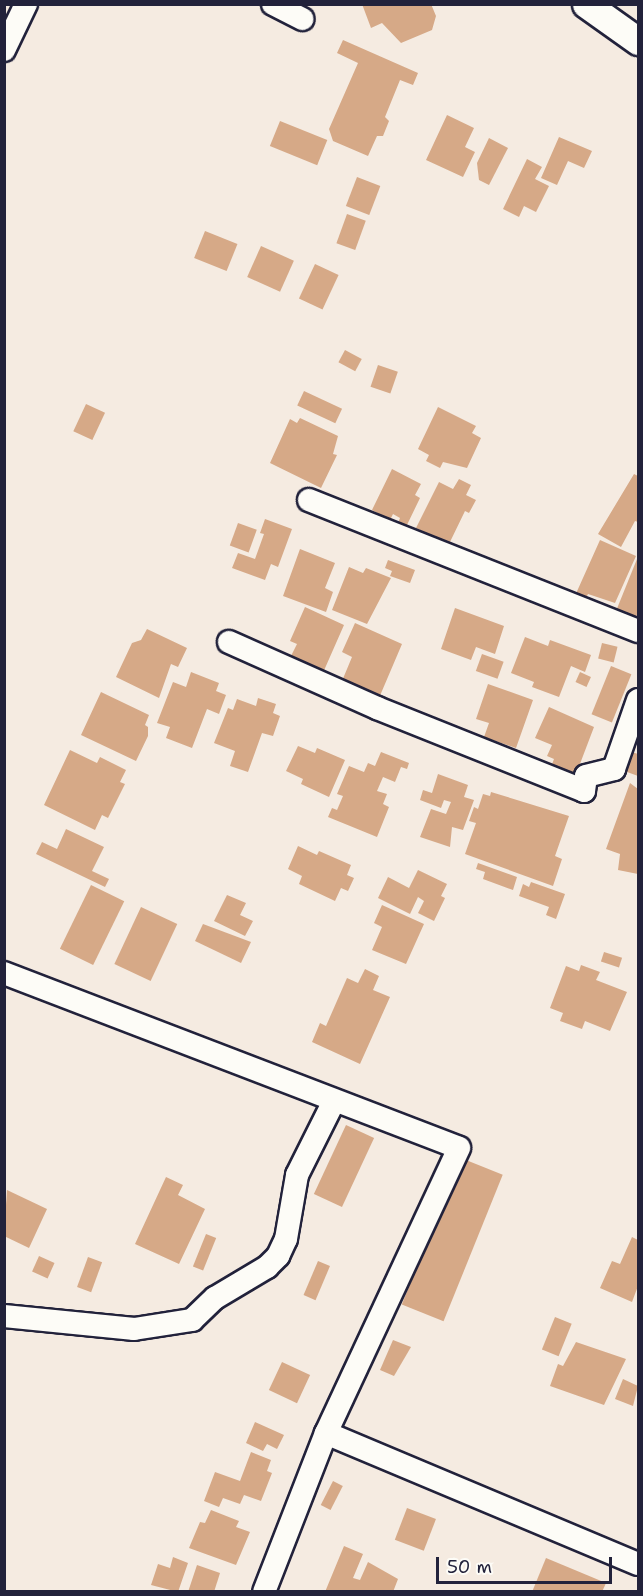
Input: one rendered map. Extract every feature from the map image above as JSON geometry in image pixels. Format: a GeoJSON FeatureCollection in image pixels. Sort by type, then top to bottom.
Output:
{"type":"FeatureCollection","features":[{"type":"Feature","properties":{"kind":"street"},"geometry":{"type":"LineString","coordinates":[[4,50],[26,4]]}},
{"type":"Feature","properties":{"kind":"street"},"geometry":{"type":"LineString","coordinates":[[273,4],[302,20]]}},
{"type":"Feature","properties":{"kind":"street"},"geometry":{"type":"LineString","coordinates":[[586,4],[639,41]]}},
{"type":"Feature","properties":{"kind":"street"},"geometry":{"type":"LineString","coordinates":[[309,500],[639,631]]}},
{"type":"Feature","properties":{"kind":"street"},"geometry":{"type":"LineString","coordinates":[[229,642],[377,708],[584,790],[586,776],[614,769],[639,700]]}},
{"type":"Feature","properties":{"kind":"street"},"geometry":{"type":"LineString","coordinates":[[4,973],[459,1148],[326,1433],[264,1592]]}},
{"type":"Feature","properties":{"kind":"street"},"geometry":{"type":"LineString","coordinates":[[4,1316],[134,1329],[192,1320],[215,1298],[267,1268],[278,1256],[286,1239],[297,1175],[334,1101]]}},
{"type":"Feature","properties":{"kind":"street"},"geometry":{"type":"LineString","coordinates":[[326,1433],[639,1564]]}},
{"type":"Feature","properties":{"kind":"building"},"geometry":{"type":"Polygon","coordinates":[[[362,4],[431,4],[436,16],[432,30],[401,43],[382,23],[371,28],[362,4]]]}},
{"type":"Feature","properties":{"kind":"building"},"geometry":{"type":"Polygon","coordinates":[[[343,40],[418,73],[413,85],[400,80],[385,117],[389,121],[383,136],[377,136],[368,156],[333,141],[329,129],[358,63],[337,53],[343,40]]]}},
{"type":"Feature","properties":{"kind":"building"},"geometry":{"type":"Polygon","coordinates":[[[447,115],[474,128],[465,147],[475,152],[463,177],[426,160],[447,115]]]}},
{"type":"Feature","properties":{"kind":"building"},"geometry":{"type":"Polygon","coordinates":[[[280,121],[327,140],[317,165],[270,146],[280,121]]]}},
{"type":"Feature","properties":{"kind":"building"},"geometry":{"type":"Polygon","coordinates":[[[559,137],[592,151],[584,168],[568,161],[557,185],[541,178],[559,137]]]}},
{"type":"Feature","properties":{"kind":"building"},"geometry":{"type":"Polygon","coordinates":[[[489,138],[508,148],[489,185],[479,180],[477,163],[489,138]]]}},
{"type":"Feature","properties":{"kind":"building"},"geometry":{"type":"Polygon","coordinates":[[[527,159],[542,167],[535,179],[549,186],[536,212],[524,206],[519,217],[503,209],[527,159]]]}},
{"type":"Feature","properties":{"kind":"building"},"geometry":{"type":"Polygon","coordinates":[[[357,177],[380,186],[369,215],[346,206],[357,177]]]}},
{"type":"Feature","properties":{"kind":"building"},"geometry":{"type":"Polygon","coordinates":[[[347,214],[366,221],[355,250],[336,243],[347,214]]]}},
{"type":"Feature","properties":{"kind":"building"},"geometry":{"type":"Polygon","coordinates":[[[205,231],[237,244],[227,271],[194,258],[205,231]]]}},
{"type":"Feature","properties":{"kind":"building"},"geometry":{"type":"Polygon","coordinates":[[[261,246],[294,261],[280,292],[247,277],[261,246]]]}},
{"type":"Feature","properties":{"kind":"building"},"geometry":{"type":"Polygon","coordinates":[[[315,264],[339,275],[323,309],[299,298],[315,264]]]}},
{"type":"Feature","properties":{"kind":"building"},"geometry":{"type":"Polygon","coordinates":[[[345,350],[362,359],[355,371],[338,362],[345,350]]]}},
{"type":"Feature","properties":{"kind":"building"},"geometry":{"type":"Polygon","coordinates":[[[378,365],[398,372],[390,394],[371,387],[378,365]]]}},
{"type":"Feature","properties":{"kind":"building"},"geometry":{"type":"Polygon","coordinates":[[[304,391],[342,409],[335,423],[297,406],[304,391]]]}},
{"type":"Feature","properties":{"kind":"building"},"geometry":{"type":"Polygon","coordinates":[[[86,404],[105,413],[92,440],[73,431],[86,404]]]}},
{"type":"Feature","properties":{"kind":"building"},"geometry":{"type":"Polygon","coordinates":[[[438,407],[476,426],[472,433],[481,438],[467,468],[443,462],[440,468],[426,461],[429,455],[418,449],[438,407]]]}},
{"type":"Feature","properties":{"kind":"building"},"geometry":{"type":"Polygon","coordinates":[[[300,418],[338,436],[333,454],[337,455],[321,488],[270,463],[290,419],[297,423],[300,418]]]}},
{"type":"Feature","properties":{"kind":"building"},"geometry":{"type":"Polygon","coordinates":[[[392,469],[421,484],[415,495],[420,498],[406,527],[398,523],[400,518],[393,514],[390,520],[372,510],[392,469]]]}},
{"type":"Feature","properties":{"kind":"building"},"geometry":{"type":"Polygon","coordinates":[[[634,474],[638,476],[638,522],[635,521],[621,547],[598,534],[634,474]]]}},
{"type":"Feature","properties":{"kind":"building"},"geometry":{"type":"Polygon","coordinates":[[[459,479],[471,485],[466,495],[476,500],[469,513],[465,511],[449,544],[416,528],[439,482],[453,489],[459,479]]]}},
{"type":"Feature","properties":{"kind":"building"},"geometry":{"type":"Polygon","coordinates":[[[265,519],[292,529],[278,567],[271,564],[265,580],[232,568],[238,553],[255,559],[264,534],[260,533],[265,519]]]}},
{"type":"Feature","properties":{"kind":"building"},"geometry":{"type":"Polygon","coordinates":[[[238,523],[257,530],[249,552],[230,546],[238,523]]]}},
{"type":"Feature","properties":{"kind":"building"},"geometry":{"type":"Polygon","coordinates":[[[600,540],[636,556],[615,603],[588,594],[584,602],[574,598],[600,540]]]}},
{"type":"Feature","properties":{"kind":"building"},"geometry":{"type":"Polygon","coordinates":[[[300,549],[335,563],[325,588],[333,592],[326,612],[283,596],[300,549]]]}},
{"type":"Feature","properties":{"kind":"building"},"geometry":{"type":"Polygon","coordinates":[[[637,559],[638,611],[634,624],[614,616],[637,559]]]}},
{"type":"Feature","properties":{"kind":"building"},"geometry":{"type":"Polygon","coordinates":[[[388,560],[415,570],[410,583],[390,576],[392,571],[385,568],[388,560]]]}},
{"type":"Feature","properties":{"kind":"building"},"geometry":{"type":"Polygon","coordinates":[[[349,567],[363,573],[366,568],[391,578],[367,624],[332,610],[349,567]]]}},
{"type":"Feature","properties":{"kind":"building"},"geometry":{"type":"Polygon","coordinates":[[[305,607],[344,625],[322,675],[289,660],[297,644],[290,641],[305,607]]]}},
{"type":"Feature","properties":{"kind":"building"},"geometry":{"type":"Polygon","coordinates":[[[455,608],[504,626],[495,654],[476,647],[471,660],[441,649],[455,608]]]}},
{"type":"Feature","properties":{"kind":"building"},"geometry":{"type":"Polygon","coordinates":[[[355,623],[402,644],[379,698],[342,681],[352,657],[342,652],[355,623]]]}},
{"type":"Feature","properties":{"kind":"building"},"geometry":{"type":"Polygon","coordinates":[[[147,629],[187,648],[178,667],[171,664],[159,698],[116,677],[132,643],[141,640],[147,629]]]}},
{"type":"Feature","properties":{"kind":"building"},"geometry":{"type":"Polygon","coordinates":[[[525,637],[548,646],[550,640],[591,655],[585,672],[571,666],[559,697],[532,687],[534,682],[511,673],[525,637]]]}},
{"type":"Feature","properties":{"kind":"building"},"geometry":{"type":"Polygon","coordinates":[[[602,643],[618,647],[614,662],[598,659],[602,643]]]}},
{"type":"Feature","properties":{"kind":"building"},"geometry":{"type":"Polygon","coordinates":[[[482,654],[504,662],[497,679],[476,671],[482,654]]]}},
{"type":"Feature","properties":{"kind":"building"},"geometry":{"type":"Polygon","coordinates":[[[611,666],[631,674],[612,722],[592,714],[611,666]]]}},
{"type":"Feature","properties":{"kind":"building"},"geometry":{"type":"Polygon","coordinates":[[[191,672],[219,683],[216,691],[226,695],[219,714],[207,709],[192,748],[166,738],[170,727],[157,723],[173,682],[186,687],[191,672]]]}},
{"type":"Feature","properties":{"kind":"building"},"geometry":{"type":"Polygon","coordinates":[[[580,672],[591,677],[586,687],[576,682],[580,672]]]}},
{"type":"Feature","properties":{"kind":"building"},"geometry":{"type":"Polygon","coordinates":[[[488,684],[533,700],[516,748],[484,737],[489,723],[476,719],[488,684]]]}},
{"type":"Feature","properties":{"kind":"building"},"geometry":{"type":"Polygon","coordinates":[[[101,692],[149,715],[145,725],[148,727],[148,736],[136,761],[81,735],[101,692]]]}},
{"type":"Feature","properties":{"kind":"building"},"geometry":{"type":"Polygon","coordinates":[[[258,698],[276,704],[273,713],[280,716],[273,736],[262,733],[248,772],[230,766],[235,751],[214,743],[228,708],[233,710],[237,699],[256,706],[258,698]]]}},
{"type":"Feature","properties":{"kind":"building"},"geometry":{"type":"Polygon","coordinates":[[[549,707],[594,727],[575,777],[551,767],[554,759],[547,756],[552,745],[535,738],[549,707]]]}},
{"type":"Feature","properties":{"kind":"building"},"geometry":{"type":"Polygon","coordinates":[[[298,746],[315,753],[317,748],[345,760],[329,797],[301,784],[303,779],[286,771],[298,746]]]}},
{"type":"Feature","properties":{"kind":"building"},"geometry":{"type":"Polygon","coordinates":[[[70,750],[97,763],[100,757],[126,770],[120,782],[125,784],[108,818],[102,815],[95,830],[44,805],[70,750]]]}},
{"type":"Feature","properties":{"kind":"building"},"geometry":{"type":"Polygon","coordinates":[[[626,750],[638,754],[638,776],[619,769],[626,750]]]}},
{"type":"Feature","properties":{"kind":"building"},"geometry":{"type":"Polygon","coordinates":[[[381,752],[409,763],[407,769],[401,767],[395,782],[383,777],[377,791],[387,794],[383,804],[389,807],[377,837],[328,817],[332,808],[337,810],[343,796],[337,794],[349,766],[364,772],[368,763],[375,766],[381,752]]]}},
{"type":"Feature","properties":{"kind":"building"},"geometry":{"type":"Polygon","coordinates":[[[438,774],[468,785],[464,797],[474,800],[463,830],[452,827],[450,847],[420,837],[431,809],[446,814],[451,802],[444,800],[441,808],[420,800],[423,790],[432,793],[438,774]]]}},
{"type":"Feature","properties":{"kind":"building"},"geometry":{"type":"Polygon","coordinates":[[[630,783],[638,789],[638,874],[618,870],[620,854],[606,849],[630,783]]]}},
{"type":"Feature","properties":{"kind":"building"},"geometry":{"type":"Polygon","coordinates":[[[491,792],[569,816],[555,856],[562,859],[553,886],[465,854],[476,823],[469,821],[474,807],[478,809],[483,794],[490,796],[491,792]]]}},
{"type":"Feature","properties":{"kind":"building"},"geometry":{"type":"Polygon","coordinates":[[[66,829],[104,847],[92,871],[109,879],[105,887],[36,854],[42,842],[57,849],[66,829]]]}},
{"type":"Feature","properties":{"kind":"building"},"geometry":{"type":"Polygon","coordinates":[[[298,846],[317,855],[319,851],[351,865],[347,875],[354,878],[348,891],[341,888],[335,901],[299,884],[302,876],[288,869],[298,846]]]}},
{"type":"Feature","properties":{"kind":"building"},"geometry":{"type":"Polygon","coordinates":[[[478,863],[517,877],[513,890],[483,879],[485,872],[476,869],[478,863]]]}},
{"type":"Feature","properties":{"kind":"building"},"geometry":{"type":"Polygon","coordinates":[[[418,870],[447,884],[441,896],[445,898],[434,921],[418,913],[424,901],[418,897],[410,914],[378,898],[388,877],[409,888],[418,870]]]}},
{"type":"Feature","properties":{"kind":"building"},"geometry":{"type":"Polygon","coordinates":[[[531,882],[565,894],[556,919],[546,915],[549,907],[519,896],[523,884],[529,887],[531,882]]]}},
{"type":"Feature","properties":{"kind":"building"},"geometry":{"type":"Polygon","coordinates":[[[91,885],[124,901],[93,965],[60,949],[91,885]]]}},
{"type":"Feature","properties":{"kind":"building"},"geometry":{"type":"Polygon","coordinates":[[[227,895],[246,903],[240,915],[253,921],[245,936],[214,921],[227,895]]]}},
{"type":"Feature","properties":{"kind":"building"},"geometry":{"type":"Polygon","coordinates":[[[382,905],[424,924],[406,964],[372,950],[382,927],[374,923],[382,905]]]}},
{"type":"Feature","properties":{"kind":"building"},"geometry":{"type":"Polygon","coordinates":[[[141,907],[177,924],[151,981],[114,964],[141,907]]]}},
{"type":"Feature","properties":{"kind":"building"},"geometry":{"type":"Polygon","coordinates":[[[203,924],[251,942],[241,963],[195,941],[203,924]]]}},
{"type":"Feature","properties":{"kind":"building"},"geometry":{"type":"Polygon","coordinates":[[[604,952],[622,958],[619,967],[601,962],[604,952]]]}},
{"type":"Feature","properties":{"kind":"building"},"geometry":{"type":"Polygon","coordinates":[[[581,965],[600,972],[596,980],[627,992],[610,1031],[585,1021],[582,1029],[560,1021],[563,1013],[550,1008],[566,966],[579,971],[581,965]]]}},
{"type":"Feature","properties":{"kind":"building"},"geometry":{"type":"Polygon","coordinates":[[[365,969],[379,976],[373,990],[390,997],[360,1064],[312,1042],[320,1023],[326,1026],[347,978],[358,983],[365,969]]]}},
{"type":"Feature","properties":{"kind":"building"},"geometry":{"type":"Polygon","coordinates":[[[346,1125],[374,1138],[342,1207],[314,1194],[346,1125]]]}},
{"type":"Feature","properties":{"kind":"building"},"geometry":{"type":"Polygon","coordinates":[[[461,1158],[503,1175],[444,1321],[402,1304],[461,1158]]]}},
{"type":"Feature","properties":{"kind":"building"},"geometry":{"type":"Polygon","coordinates":[[[166,1177],[183,1185],[178,1195],[205,1209],[179,1264],[135,1244],[166,1177]]]}},
{"type":"Feature","properties":{"kind":"building"},"geometry":{"type":"Polygon","coordinates":[[[7,1190],[47,1209],[29,1248],[4,1236],[7,1190]]]}},
{"type":"Feature","properties":{"kind":"building"},"geometry":{"type":"Polygon","coordinates":[[[206,1234],[216,1238],[203,1271],[193,1266],[206,1234]]]}},
{"type":"Feature","properties":{"kind":"building"},"geometry":{"type":"Polygon","coordinates":[[[632,1237],[638,1240],[638,1286],[632,1302],[600,1288],[612,1261],[620,1264],[632,1237]]]}},
{"type":"Feature","properties":{"kind":"building"},"geometry":{"type":"Polygon","coordinates":[[[39,1256],[55,1263],[48,1278],[32,1272],[39,1256]]]}},
{"type":"Feature","properties":{"kind":"building"},"geometry":{"type":"Polygon","coordinates":[[[88,1257],[102,1262],[91,1292],[77,1287],[88,1257]]]}},
{"type":"Feature","properties":{"kind":"building"},"geometry":{"type":"Polygon","coordinates":[[[318,1261],[330,1266],[316,1300],[304,1295],[318,1261]]]}},
{"type":"Feature","properties":{"kind":"building"},"geometry":{"type":"Polygon","coordinates":[[[555,1317],[572,1324],[559,1356],[542,1349],[555,1317]]]}},
{"type":"Feature","properties":{"kind":"building"},"geometry":{"type":"Polygon","coordinates":[[[393,1340],[411,1347],[394,1376],[380,1370],[393,1340]]]}},
{"type":"Feature","properties":{"kind":"building"},"geometry":{"type":"Polygon","coordinates":[[[576,1342],[626,1359],[604,1405],[550,1386],[558,1364],[563,1366],[576,1342]]]}},
{"type":"Feature","properties":{"kind":"building"},"geometry":{"type":"Polygon","coordinates":[[[282,1362],[310,1375],[297,1403],[269,1390],[282,1362]]]}},
{"type":"Feature","properties":{"kind":"building"},"geometry":{"type":"Polygon","coordinates":[[[623,1379],[638,1386],[633,1406],[615,1399],[623,1379]]]}},
{"type":"Feature","properties":{"kind":"building"},"geometry":{"type":"Polygon","coordinates":[[[255,1422],[284,1435],[277,1449],[267,1444],[263,1451],[246,1443],[255,1422]]]}},
{"type":"Feature","properties":{"kind":"building"},"geometry":{"type":"Polygon","coordinates":[[[251,1452],[271,1460],[267,1471],[272,1473],[261,1501],[244,1495],[240,1504],[223,1498],[219,1507],[204,1501],[215,1472],[240,1481],[251,1452]]]}},
{"type":"Feature","properties":{"kind":"building"},"geometry":{"type":"Polygon","coordinates":[[[333,1481],[343,1486],[331,1510],[321,1505],[333,1481]]]}},
{"type":"Feature","properties":{"kind":"building"},"geometry":{"type":"Polygon","coordinates":[[[407,1508],[436,1519],[424,1551],[395,1540],[407,1508]]]}},
{"type":"Feature","properties":{"kind":"building"},"geometry":{"type":"Polygon","coordinates":[[[211,1510],[239,1521],[236,1527],[250,1532],[236,1565],[189,1548],[200,1522],[205,1523],[211,1510]]]}},
{"type":"Feature","properties":{"kind":"building"},"geometry":{"type":"Polygon","coordinates":[[[344,1546],[363,1554],[353,1578],[360,1580],[368,1562],[398,1579],[393,1592],[325,1592],[344,1546]]]}},
{"type":"Feature","properties":{"kind":"building"},"geometry":{"type":"Polygon","coordinates":[[[173,1557],[188,1563],[178,1592],[151,1585],[158,1564],[170,1568],[173,1557]]]}},
{"type":"Feature","properties":{"kind":"building"},"geometry":{"type":"Polygon","coordinates":[[[546,1558],[606,1583],[602,1592],[532,1592],[546,1558]]]}},
{"type":"Feature","properties":{"kind":"building"},"geometry":{"type":"Polygon","coordinates":[[[197,1565],[220,1573],[214,1592],[188,1592],[197,1565]]]}}]}
